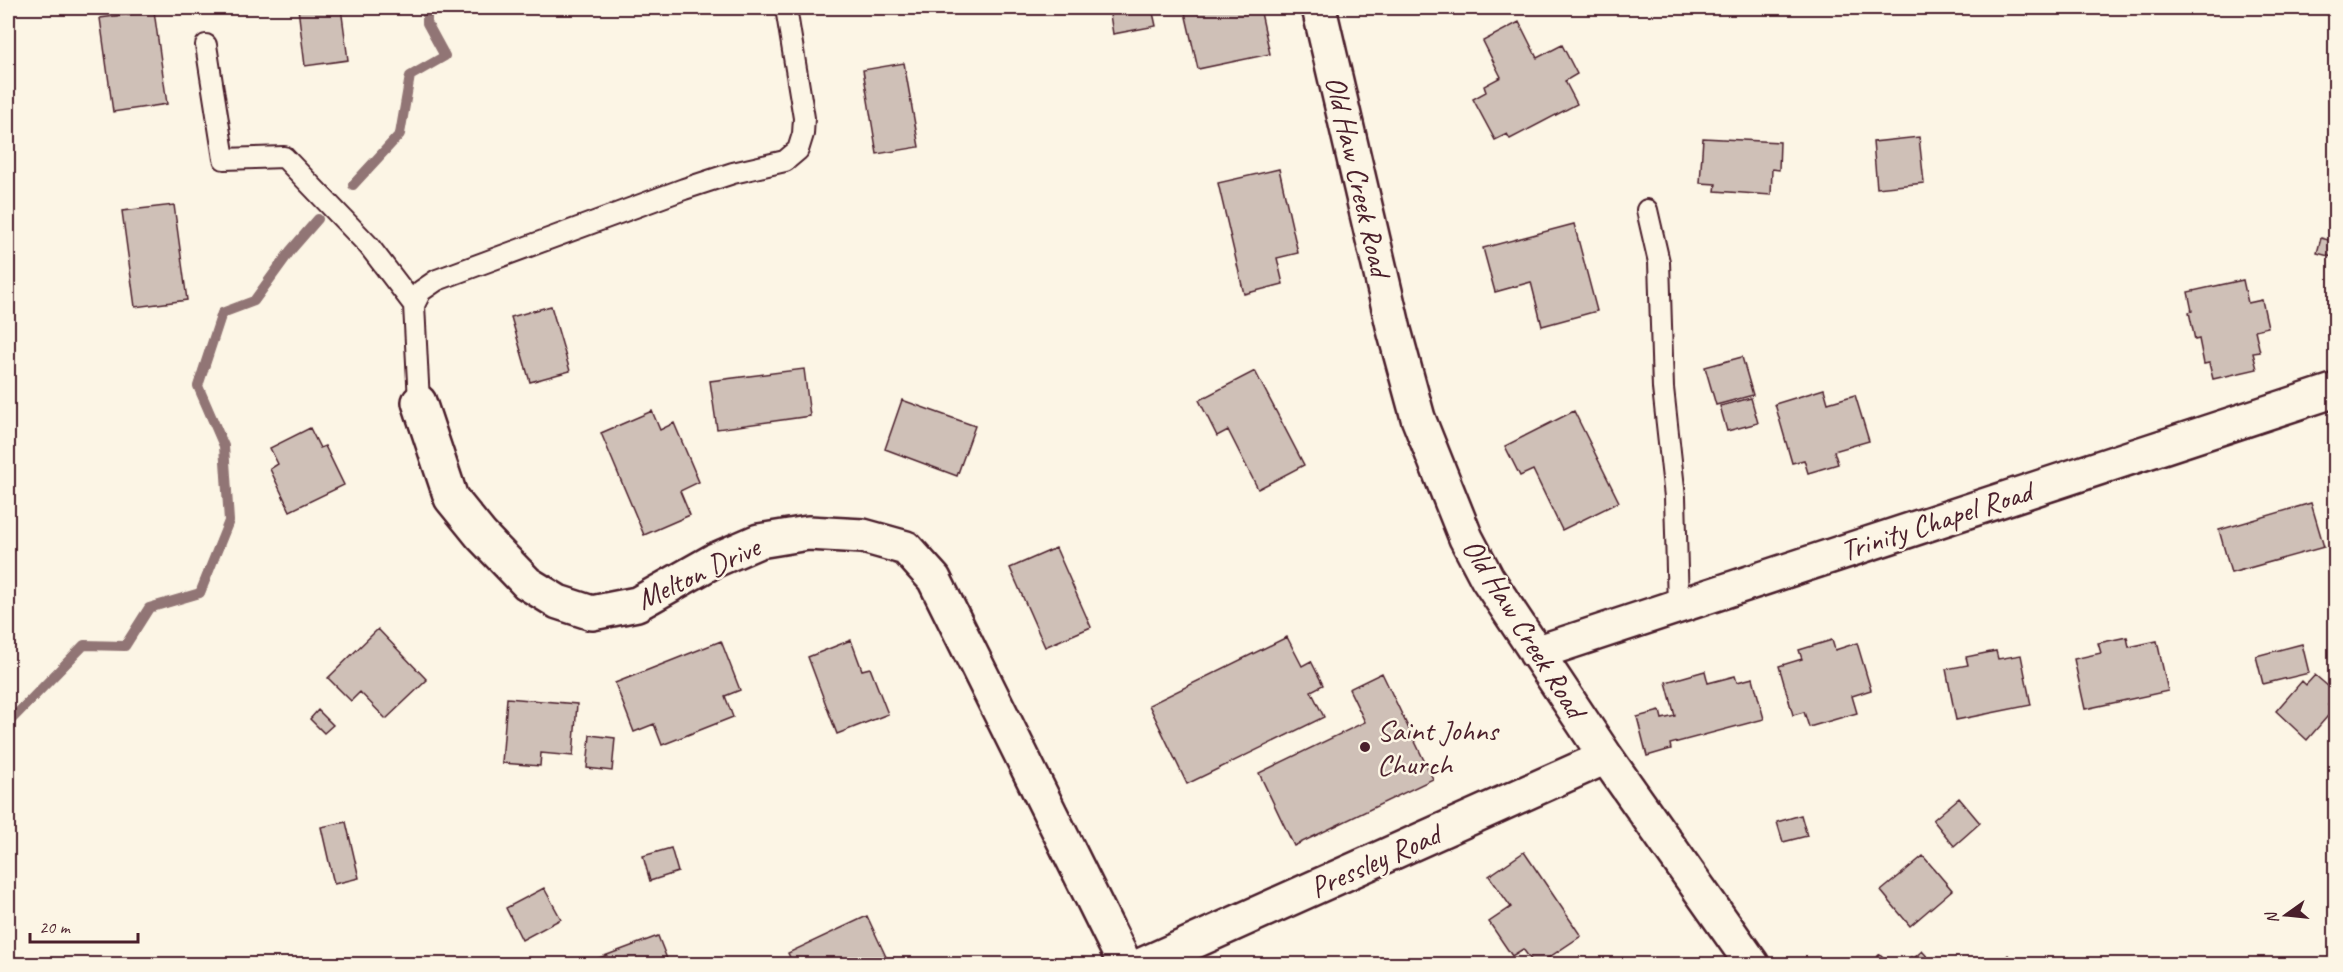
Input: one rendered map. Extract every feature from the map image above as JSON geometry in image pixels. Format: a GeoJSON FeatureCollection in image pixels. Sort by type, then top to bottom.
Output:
{"type":"FeatureCollection","features":[{"type":"Feature","properties":{"kind":"street","name":"Old Haw Creek Road"},"geometry":{"type":"LineString","coordinates":[[1319,8],[1418,418],[1466,538],[1487,578],[1536,653],[1606,757],[1752,964]]}},
{"type":"Feature","properties":{"kind":"street","name":"Trinity Chapel Road"},"geometry":{"type":"LineString","coordinates":[[1536,653],[2336,390]]}},
{"type":"Feature","properties":{"kind":"street","name":"Melton Drive"},"geometry":{"type":"LineString","coordinates":[[420,402],[451,498],[481,535],[527,583],[558,602],[592,613],[637,604],[715,560],[759,541],[808,533],[863,536],[906,548],[934,579],[1125,964]]}},
{"type":"Feature","properties":{"kind":"street","name":"Pressley Road"},"geometry":{"type":"LineString","coordinates":[[1144,964],[1606,757]]}},
{"type":"Feature","properties":{"kind":"lane"},"geometry":{"type":"LineString","coordinates":[[420,402],[414,305],[421,291],[438,280],[684,189],[733,173],[784,161],[798,150],[803,134],[804,118],[786,8]]}},
{"type":"Feature","properties":{"kind":"lane"},"geometry":{"type":"LineString","coordinates":[[206,45],[224,159],[284,157],[369,246],[414,305]]}},
{"type":"Feature","properties":{"kind":"lane"},"geometry":{"type":"LineString","coordinates":[[1647,210],[1659,262],[1663,388],[1675,497],[1678,606]]}},
{"type":"Feature","properties":{"kind":"building"},"geometry":{"type":"Polygon","coordinates":[[[298,8],[341,8],[348,60],[305,66],[298,8]]]}},
{"type":"Feature","properties":{"kind":"building"},"geometry":{"type":"Polygon","coordinates":[[[1109,8],[1152,8],[1156,26],[1113,34],[1109,8]]]}},
{"type":"Feature","properties":{"kind":"building"},"geometry":{"type":"Polygon","coordinates":[[[1184,8],[1260,8],[1270,54],[1198,69],[1184,8]]]}},
{"type":"Feature","properties":{"kind":"building"},"geometry":{"type":"Polygon","coordinates":[[[154,11],[167,104],[113,112],[100,18],[154,11]]]}},
{"type":"Feature","properties":{"kind":"building"},"geometry":{"type":"Polygon","coordinates":[[[1519,22],[1537,58],[1562,45],[1577,74],[1565,81],[1577,104],[1510,139],[1507,134],[1495,140],[1473,99],[1486,92],[1484,86],[1501,77],[1483,41],[1519,22]]]}},
{"type":"Feature","properties":{"kind":"building"},"geometry":{"type":"Polygon","coordinates":[[[904,63],[919,147],[877,154],[863,70],[904,63]]]}},
{"type":"Feature","properties":{"kind":"building"},"geometry":{"type":"Polygon","coordinates":[[[1919,137],[1924,183],[1877,188],[1873,142],[1919,137]]]}},
{"type":"Feature","properties":{"kind":"building"},"geometry":{"type":"Polygon","coordinates":[[[1703,138],[1780,142],[1779,170],[1772,169],[1771,195],[1715,191],[1716,184],[1700,183],[1703,138]]]}},
{"type":"Feature","properties":{"kind":"building"},"geometry":{"type":"Polygon","coordinates":[[[1279,169],[1298,253],[1277,258],[1283,284],[1244,294],[1218,183],[1279,169]]]}},
{"type":"Feature","properties":{"kind":"building"},"geometry":{"type":"Polygon","coordinates":[[[174,205],[187,300],[135,307],[122,211],[174,205]]]}},
{"type":"Feature","properties":{"kind":"building"},"geometry":{"type":"Polygon","coordinates":[[[1574,224],[1597,311],[1542,326],[1531,282],[1495,292],[1483,248],[1574,224]]]}},
{"type":"Feature","properties":{"kind":"building"},"geometry":{"type":"Polygon","coordinates":[[[2321,238],[2336,242],[2336,258],[2317,253],[2321,238]]]}},
{"type":"Feature","properties":{"kind":"building"},"geometry":{"type":"Polygon","coordinates":[[[2243,280],[2248,303],[2262,300],[2268,327],[2255,330],[2260,352],[2253,353],[2257,369],[2213,379],[2209,363],[2204,364],[2199,339],[2195,340],[2189,312],[2192,311],[2188,292],[2243,280]]]}},
{"type":"Feature","properties":{"kind":"building"},"geometry":{"type":"Polygon","coordinates":[[[551,306],[570,371],[530,382],[511,317],[551,306]]]}},
{"type":"Feature","properties":{"kind":"building"},"geometry":{"type":"Polygon","coordinates":[[[1742,357],[1753,395],[1716,405],[1705,367],[1742,357]]]}},
{"type":"Feature","properties":{"kind":"building"},"geometry":{"type":"Polygon","coordinates":[[[804,369],[810,416],[717,429],[710,381],[804,369]]]}},
{"type":"Feature","properties":{"kind":"building"},"geometry":{"type":"Polygon","coordinates":[[[1255,371],[1304,465],[1258,489],[1228,430],[1217,436],[1199,400],[1255,371]]]}},
{"type":"Feature","properties":{"kind":"building"},"geometry":{"type":"Polygon","coordinates":[[[1824,389],[1828,403],[1855,395],[1869,441],[1834,451],[1838,464],[1808,473],[1804,460],[1792,463],[1775,404],[1824,389]]]}},
{"type":"Feature","properties":{"kind":"building"},"geometry":{"type":"Polygon","coordinates":[[[1751,398],[1758,423],[1727,431],[1720,406],[1751,398]]]}},
{"type":"Feature","properties":{"kind":"building"},"geometry":{"type":"Polygon","coordinates":[[[902,400],[975,426],[957,476],[885,449],[902,400]]]}},
{"type":"Feature","properties":{"kind":"building"},"geometry":{"type":"Polygon","coordinates":[[[652,411],[660,430],[674,423],[699,482],[680,491],[690,515],[644,535],[601,433],[652,411]]]}},
{"type":"Feature","properties":{"kind":"building"},"geometry":{"type":"Polygon","coordinates":[[[1574,411],[1619,502],[1562,530],[1533,470],[1520,476],[1505,446],[1574,411]]]}},
{"type":"Feature","properties":{"kind":"building"},"geometry":{"type":"Polygon","coordinates":[[[310,428],[320,448],[325,446],[344,485],[290,511],[270,469],[278,464],[270,448],[310,428]]]}},
{"type":"Feature","properties":{"kind":"building"},"geometry":{"type":"Polygon","coordinates":[[[2311,503],[2324,547],[2231,573],[2219,530],[2311,503]]]}},
{"type":"Feature","properties":{"kind":"building"},"geometry":{"type":"Polygon","coordinates":[[[1056,548],[1091,627],[1045,647],[1010,568],[1056,548]]]}},
{"type":"Feature","properties":{"kind":"building"},"geometry":{"type":"Polygon","coordinates":[[[378,629],[427,680],[386,719],[360,692],[351,701],[328,678],[378,629]]]}},
{"type":"Feature","properties":{"kind":"building"},"geometry":{"type":"Polygon","coordinates":[[[1287,637],[1302,666],[1311,661],[1323,685],[1311,691],[1324,717],[1187,784],[1149,705],[1287,637]]]}},
{"type":"Feature","properties":{"kind":"building"},"geometry":{"type":"Polygon","coordinates":[[[2127,637],[2129,647],[2157,641],[2168,691],[2085,709],[2074,659],[2101,653],[2098,643],[2127,637]]]}},
{"type":"Feature","properties":{"kind":"building"},"geometry":{"type":"Polygon","coordinates":[[[851,640],[862,670],[870,668],[888,714],[837,734],[808,657],[851,640]]]}},
{"type":"Feature","properties":{"kind":"building"},"geometry":{"type":"Polygon","coordinates":[[[1832,640],[1835,650],[1857,643],[1871,690],[1852,696],[1857,713],[1809,727],[1804,712],[1793,715],[1779,666],[1802,659],[1799,650],[1832,640]]]}},
{"type":"Feature","properties":{"kind":"building"},"geometry":{"type":"Polygon","coordinates":[[[721,641],[740,690],[725,696],[733,717],[662,745],[654,724],[634,732],[615,683],[721,641]]]}},
{"type":"Feature","properties":{"kind":"building"},"geometry":{"type":"Polygon","coordinates":[[[2302,644],[2309,673],[2263,684],[2256,656],[2302,644]]]}},
{"type":"Feature","properties":{"kind":"building"},"geometry":{"type":"Polygon","coordinates":[[[1996,651],[1998,659],[2021,655],[2031,705],[1956,720],[1946,669],[1968,665],[1966,657],[1996,651]]]}},
{"type":"Feature","properties":{"kind":"building"},"geometry":{"type":"Polygon","coordinates":[[[1705,671],[1708,683],[1735,676],[1737,682],[1753,678],[1764,719],[1670,744],[1671,749],[1647,756],[1637,717],[1660,711],[1662,719],[1675,716],[1666,682],[1705,671]]]}},
{"type":"Feature","properties":{"kind":"building","name":"Saint Johns Church"},"geometry":{"type":"Polygon","coordinates":[[[1382,673],[1433,779],[1294,846],[1259,773],[1365,722],[1349,689],[1382,673]]]}},
{"type":"Feature","properties":{"kind":"building"},"geometry":{"type":"Polygon","coordinates":[[[2315,675],[2336,693],[2336,696],[2328,705],[2334,709],[2307,740],[2276,711],[2302,681],[2306,685],[2315,675]]]}},
{"type":"Feature","properties":{"kind":"building"},"geometry":{"type":"Polygon","coordinates":[[[507,698],[577,704],[573,756],[541,753],[540,766],[502,763],[507,698]]]}},
{"type":"Feature","properties":{"kind":"building"},"geometry":{"type":"Polygon","coordinates":[[[318,710],[333,725],[324,733],[310,719],[318,710]]]}},
{"type":"Feature","properties":{"kind":"building"},"geometry":{"type":"Polygon","coordinates":[[[590,735],[615,738],[612,771],[587,768],[590,735]]]}},
{"type":"Feature","properties":{"kind":"building"},"geometry":{"type":"Polygon","coordinates":[[[1959,798],[1980,823],[1954,846],[1933,820],[1959,798]]]}},
{"type":"Feature","properties":{"kind":"building"},"geometry":{"type":"Polygon","coordinates":[[[1801,815],[1807,836],[1783,842],[1777,822],[1801,815]]]}},
{"type":"Feature","properties":{"kind":"building"},"geometry":{"type":"Polygon","coordinates":[[[346,822],[359,878],[334,884],[321,827],[346,822]]]}},
{"type":"Feature","properties":{"kind":"building"},"geometry":{"type":"Polygon","coordinates":[[[671,848],[678,872],[650,881],[643,856],[671,848]]]}},
{"type":"Feature","properties":{"kind":"building"},"geometry":{"type":"Polygon","coordinates":[[[1524,852],[1581,936],[1539,964],[1534,964],[1523,949],[1512,956],[1489,922],[1511,907],[1489,876],[1524,852]]]}},
{"type":"Feature","properties":{"kind":"building"},"geometry":{"type":"Polygon","coordinates":[[[1923,856],[1952,890],[1910,926],[1881,891],[1923,856]]]}},
{"type":"Feature","properties":{"kind":"building"},"geometry":{"type":"Polygon","coordinates":[[[544,888],[561,919],[522,940],[506,908],[544,888]]]}},
{"type":"Feature","properties":{"kind":"building"},"geometry":{"type":"Polygon","coordinates":[[[867,916],[888,961],[881,964],[793,964],[788,953],[867,916]]]}},
{"type":"Feature","properties":{"kind":"building"},"geometry":{"type":"Polygon","coordinates":[[[658,936],[669,964],[583,964],[658,936]]]}},
{"type":"Feature","properties":{"kind":"building"},"geometry":{"type":"Polygon","coordinates":[[[1922,951],[1934,964],[1902,964],[1911,957],[1913,959],[1922,951]]]}},
{"type":"Feature","properties":{"kind":"building"},"geometry":{"type":"Polygon","coordinates":[[[1880,954],[1890,964],[1869,964],[1880,954]]]}},
{"type":"Feature","properties":{"kind":"building"},"geometry":{"type":"Polygon","coordinates":[[[2008,955],[2016,964],[1998,964],[2008,955]]]}},
{"type":"Feature","properties":{"kind":"waterway"},"geometry":{"type":"LineString","coordinates":[[353,185],[400,134],[410,76],[445,56],[427,23],[427,8]]}},
{"type":"Feature","properties":{"kind":"waterway"},"geometry":{"type":"LineString","coordinates":[[8,723],[84,645],[125,646],[149,608],[200,593],[229,521],[224,446],[198,386],[222,313],[254,301],[291,250],[318,219]]}},
{"type":"Feature","properties":{"kind":"place","name":"Saint Johns Church"},"geometry":{"type":"Point","coordinates":[1365,747]}}]}
